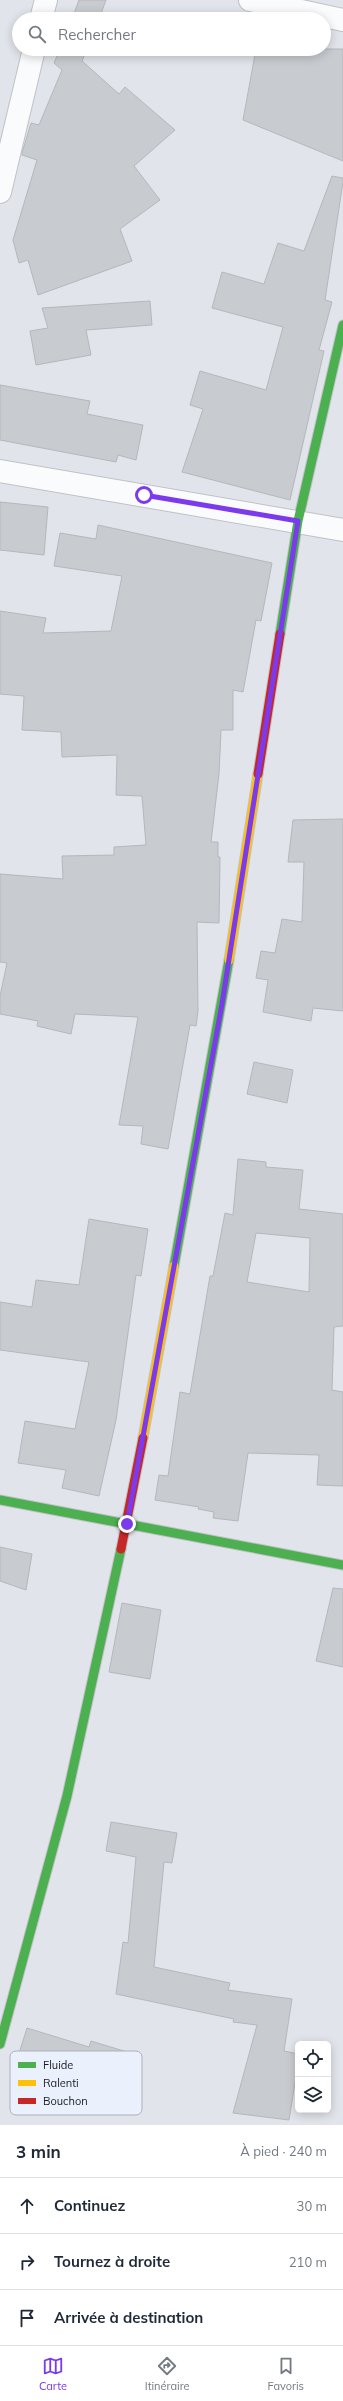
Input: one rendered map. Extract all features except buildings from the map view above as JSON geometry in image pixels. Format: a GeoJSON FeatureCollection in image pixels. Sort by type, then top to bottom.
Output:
{"type":"FeatureCollection","features":[{"type":"Feature","properties":{"kind":"street"},"geometry":{"type":"LineString","coordinates":[[43,12],[46,0]]}},
{"type":"Feature","properties":{"kind":"street"},"geometry":{"type":"LineString","coordinates":[[250,0],[306,12]]}},
{"type":"Feature","properties":{"kind":"street"},"geometry":{"type":"LineString","coordinates":[[331,17],[343,20]]}},
{"type":"Feature","properties":{"kind":"street"},"geometry":{"type":"LineString","coordinates":[[0,192],[32,56]]}},
{"type":"Feature","properties":{"kind":"street"},"geometry":{"type":"LineString","coordinates":[[0,2044],[67,1796],[127,1524],[222,1004],[298,521],[343,326]]}},
{"type":"Feature","properties":{"kind":"street"},"geometry":{"type":"LineString","coordinates":[[0,471],[298,521],[343,530]]}},
{"type":"Feature","properties":{"kind":"street"},"geometry":{"type":"LineString","coordinates":[[0,1500],[343,1565]]}},
{"type":"Feature","properties":{"kind":"traffic: fast"},"geometry":{"type":"LineString","coordinates":[[280,634],[298,521],[343,325]]}},
{"type":"Feature","properties":{"kind":"traffic: fast"},"geometry":{"type":"LineString","coordinates":[[174,1266],[229,960]]}},
{"type":"Feature","properties":{"kind":"traffic: fast"},"geometry":{"type":"LineString","coordinates":[[0,1500],[343,1565]]}},
{"type":"Feature","properties":{"kind":"traffic: fast"},"geometry":{"type":"LineString","coordinates":[[0,2044],[67,1796],[121,1549]]}},
{"type":"Feature","properties":{"kind":"traffic: slow"},"geometry":{"type":"LineString","coordinates":[[229,960],[258,774]]}},
{"type":"Feature","properties":{"kind":"traffic: slow"},"geometry":{"type":"LineString","coordinates":[[143,1438],[174,1266]]}},
{"type":"Feature","properties":{"kind":"traffic: jam"},"geometry":{"type":"LineString","coordinates":[[258,774],[280,634]]}},
{"type":"Feature","properties":{"kind":"traffic: jam"},"geometry":{"type":"LineString","coordinates":[[121,1549],[143,1438]]}},
{"type":"Feature","properties":{"kind":"route"},"geometry":{"type":"LineString","coordinates":[[127,1524],[222,1004],[298,521],[144,495]]}}]}
